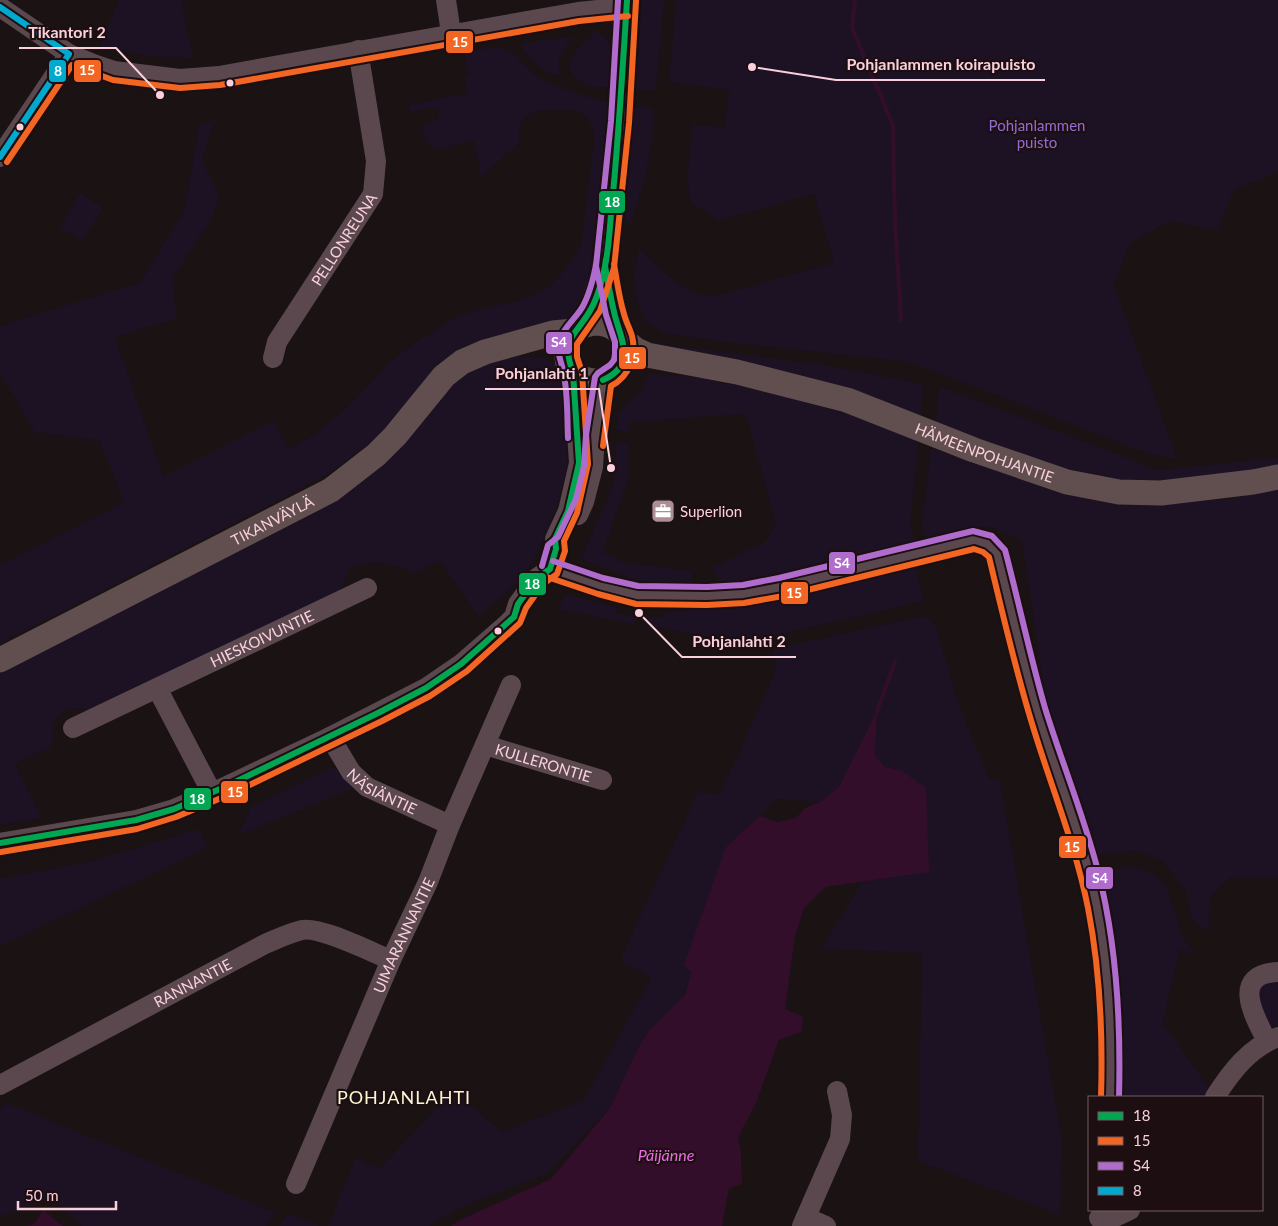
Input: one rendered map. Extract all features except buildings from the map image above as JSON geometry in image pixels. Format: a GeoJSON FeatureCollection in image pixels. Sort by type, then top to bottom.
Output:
{"type":"FeatureCollection","features":[{"type":"Feature","properties":{"kind":"main road"},"geometry":{"type":"LineString","coordinates":[[605,266],[621,335],[624,358],[610,376],[589,380],[571,369],[567,352],[568,342],[592,308],[605,266],[620,122],[627,3]]}},
{"type":"Feature","properties":{"kind":"main road"},"geometry":{"type":"LineString","coordinates":[[576,329],[601,323],[621,335]]}},
{"type":"Feature","properties":{"kind":"main road","name":"TIKANVÄYLÄ"},"geometry":{"type":"LineString","coordinates":[[0,660],[331,490],[362,466],[395,436],[444,376],[462,362],[485,352],[553,333],[576,329]]}},
{"type":"Feature","properties":{"kind":"main road","name":"HÄMEENPOHJANTIE"},"geometry":{"type":"LineString","coordinates":[[621,335],[636,350],[647,355],[737,372],[847,400],[974,450],[1067,482],[1119,492],[1162,493],[1253,482],[1278,476]]}},
{"type":"Feature","properties":{"kind":"main road","name":"TIKANVÄYLÄ"},"geometry":{"type":"LineString","coordinates":[[514,344],[552,352],[571,369]]}},
{"type":"Feature","properties":{"kind":"main road","name":"HÄMEENPOHJANTIE"},"geometry":{"type":"LineString","coordinates":[[610,376],[698,365]]}},
{"type":"Feature","properties":{"kind":"street"},"geometry":{"type":"LineString","coordinates":[[446,0],[451,33]]}},
{"type":"Feature","properties":{"kind":"street"},"geometry":{"type":"LineString","coordinates":[[0,7],[70,54],[96,65],[114,70],[180,79],[219,76],[627,3]]}},
{"type":"Feature","properties":{"kind":"street","name":"PELLONREUNA"},"geometry":{"type":"LineString","coordinates":[[273,358],[277,342],[373,194],[376,161],[358,50]]}},
{"type":"Feature","properties":{"kind":"street"},"geometry":{"type":"LineString","coordinates":[[0,157],[70,54]]}},
{"type":"Feature","properties":{"kind":"street"},"geometry":{"type":"LineString","coordinates":[[0,844],[136,820],[174,809],[330,737],[403,700],[445,676],[488,643],[514,617],[518,604],[536,578],[549,570],[556,549],[555,539],[568,511],[579,462],[571,369]]}},
{"type":"Feature","properties":{"kind":"street"},"geometry":{"type":"LineString","coordinates":[[556,549],[564,543],[584,502],[593,467],[594,436],[610,376]]}},
{"type":"Feature","properties":{"kind":"street"},"geometry":{"type":"LineString","coordinates":[[549,570],[637,595],[707,596],[744,594],[781,587],[974,540],[988,544],[998,553],[1023,666],[1081,844],[1096,905],[1106,967],[1110,1015],[1110,1096]]}},
{"type":"Feature","properties":{"kind":"street","name":"HIESKOIVUNTIE"},"geometry":{"type":"LineString","coordinates":[[73,728],[367,588]]}},
{"type":"Feature","properties":{"kind":"street","name":"UIMARANNANTIE"},"geometry":{"type":"LineString","coordinates":[[296,1184],[391,960],[428,882],[450,825],[511,685]]}},
{"type":"Feature","properties":{"kind":"street"},"geometry":{"type":"LineString","coordinates":[[157,688],[212,793]]}},
{"type":"Feature","properties":{"kind":"street","name":"NÄSIÄNTIE"},"geometry":{"type":"LineString","coordinates":[[330,737],[351,772],[367,787],[450,825]]}},
{"type":"Feature","properties":{"kind":"street","name":"KULLERONTIE"},"geometry":{"type":"LineString","coordinates":[[485,745],[602,780]]}},
{"type":"Feature","properties":{"kind":"street","name":"RANNANTIE"},"geometry":{"type":"LineString","coordinates":[[0,1085],[265,944],[288,934],[303,930],[317,930],[391,960]]}},
{"type":"Feature","properties":{"kind":"street"},"geometry":{"type":"LineString","coordinates":[[1217,1096],[1230,1073],[1248,1055],[1272,1039],[1252,1012],[1248,999],[1251,986],[1257,978],[1269,972],[1278,972]]}},
{"type":"Feature","properties":{"kind":"street"},"geometry":{"type":"LineString","coordinates":[[826,1226],[804,1222],[840,1139],[842,1115],[837,1091]]}},
{"type":"Feature","properties":{"kind":"street"},"geometry":{"type":"LineString","coordinates":[[1099,1218],[1115,1217],[1128,1211]]}},
{"type":"Feature","properties":{"kind":"green space"},"geometry":{"type":"Polygon","coordinates":[[[119,0],[181,0],[193,58],[146,56],[100,45],[119,0]]]}},
{"type":"Feature","properties":{"kind":"green space"},"geometry":{"type":"Polygon","coordinates":[[[642,0],[664,0],[656,91],[636,89],[642,0]]]}},
{"type":"Feature","properties":{"kind":"green space","name":"Pohjanlammen puisto"},"geometry":{"type":"Polygon","coordinates":[[[676,0],[1278,0],[1278,172],[1234,190],[1217,230],[1169,221],[1130,243],[1114,285],[1177,459],[1146,453],[939,373],[903,361],[733,343],[664,333],[647,323],[636,299],[634,273],[639,249],[681,285],[701,295],[712,297],[834,263],[814,194],[718,221],[692,203],[687,180],[693,124],[724,128],[729,90],[669,82],[676,0]]]}},
{"type":"Feature","properties":{"kind":"green space"},"geometry":{"type":"Polygon","coordinates":[[[591,30],[606,39],[610,46],[613,61],[612,87],[598,87],[582,83],[569,69],[577,50],[592,37],[591,30]]]}},
{"type":"Feature","properties":{"kind":"green space"},"geometry":{"type":"Polygon","coordinates":[[[573,37],[574,39],[561,55],[559,64],[560,74],[554,74],[543,69],[533,61],[522,47],[525,42],[573,37]]]}},
{"type":"Feature","properties":{"kind":"green space"},"geometry":{"type":"Polygon","coordinates":[[[495,47],[508,50],[542,80],[560,88],[608,103],[588,307],[573,320],[496,336],[380,436],[332,471],[274,503],[0,643],[0,565],[124,502],[99,440],[35,432],[0,373],[0,326],[141,282],[185,208],[199,125],[214,121],[202,161],[220,197],[211,219],[172,279],[177,318],[115,337],[163,477],[274,421],[288,449],[316,434],[351,404],[389,363],[415,343],[454,318],[470,312],[523,299],[544,291],[569,265],[581,244],[595,134],[585,116],[576,111],[554,110],[537,111],[530,114],[521,124],[519,143],[481,177],[474,140],[434,150],[426,141],[423,124],[439,119],[438,107],[410,112],[408,105],[468,93],[464,75],[469,74],[464,52],[495,47]]]}},
{"type":"Feature","properties":{"kind":"green space"},"geometry":{"type":"Polygon","coordinates":[[[641,106],[654,109],[651,149],[631,225],[626,220],[624,208],[634,108],[641,106]]]}},
{"type":"Feature","properties":{"kind":"green space"},"geometry":{"type":"Polygon","coordinates":[[[80,193],[103,208],[82,241],[60,227],[80,193]]]}},
{"type":"Feature","properties":{"kind":"green space"},"geometry":{"type":"Polygon","coordinates":[[[654,343],[817,364],[923,384],[921,421],[653,350],[654,343]]]}},
{"type":"Feature","properties":{"kind":"green space"},"geometry":{"type":"Polygon","coordinates":[[[515,356],[543,358],[555,364],[564,376],[567,468],[556,510],[533,562],[516,583],[479,617],[440,561],[414,573],[382,563],[358,565],[349,569],[336,598],[100,710],[80,708],[63,712],[53,724],[52,746],[15,764],[42,818],[0,824],[0,672],[311,513],[452,382],[482,365],[515,356]]]}},
{"type":"Feature","properties":{"kind":"green space"},"geometry":{"type":"Polygon","coordinates":[[[649,374],[698,377],[839,409],[918,441],[910,526],[915,541],[808,570],[756,580],[720,583],[713,567],[765,542],[776,524],[746,414],[629,422],[628,432],[617,430],[618,414],[640,392],[649,374]]]}},
{"type":"Feature","properties":{"kind":"green space"},"geometry":{"type":"Polygon","coordinates":[[[939,386],[1158,470],[1278,458],[1278,468],[1175,485],[1074,476],[935,427],[939,386]]]}},
{"type":"Feature","properties":{"kind":"green space"},"geometry":{"type":"Polygon","coordinates":[[[616,442],[628,443],[628,478],[603,552],[625,563],[691,571],[691,585],[637,580],[581,559],[611,491],[616,469],[616,442]]]}},
{"type":"Feature","properties":{"kind":"green space"},"geometry":{"type":"Polygon","coordinates":[[[931,448],[1059,492],[1116,500],[1226,499],[1278,489],[1278,877],[1230,877],[1210,898],[1208,932],[1192,919],[1186,891],[1164,862],[1138,851],[1098,854],[1047,709],[1022,541],[1000,530],[983,527],[962,529],[925,538],[922,523],[931,448]]]}},
{"type":"Feature","properties":{"kind":"green space"},"geometry":{"type":"Polygon","coordinates":[[[915,565],[923,601],[763,638],[733,641],[646,625],[645,620],[661,618],[666,613],[732,604],[915,565]]]}},
{"type":"Feature","properties":{"kind":"green space"},"geometry":{"type":"Polygon","coordinates":[[[566,594],[617,608],[616,613],[635,617],[637,620],[633,624],[558,609],[566,594]]]}},
{"type":"Feature","properties":{"kind":"green space"},"geometry":{"type":"Polygon","coordinates":[[[924,616],[936,626],[958,703],[989,778],[1000,782],[1062,1141],[1060,1215],[918,1161],[922,953],[821,949],[862,882],[929,872],[901,770],[885,767],[875,756],[877,712],[839,787],[820,802],[776,799],[760,816],[691,972],[683,997],[650,1030],[639,1046],[610,1108],[548,1173],[455,1210],[429,1226],[328,1226],[356,1157],[379,1169],[453,1091],[502,1132],[584,1100],[651,978],[620,960],[698,792],[720,794],[776,671],[773,649],[924,616]]]}},
{"type":"Feature","properties":{"kind":"green space"},"geometry":{"type":"Polygon","coordinates":[[[334,767],[357,787],[238,835],[252,806],[334,767]]]}},
{"type":"Feature","properties":{"kind":"green space"},"geometry":{"type":"Polygon","coordinates":[[[199,829],[207,848],[0,946],[0,879],[93,861],[199,829]]]}},
{"type":"Feature","properties":{"kind":"green space"},"geometry":{"type":"Polygon","coordinates":[[[1133,866],[1153,874],[1167,888],[1183,937],[1196,955],[1180,949],[1163,1023],[1208,1087],[1205,1096],[1120,1096],[1119,1016],[1113,920],[1102,872],[1133,866]]]}},
{"type":"Feature","properties":{"kind":"green space"},"geometry":{"type":"Polygon","coordinates":[[[1278,977],[1278,1026],[1266,1028],[1254,1004],[1260,982],[1278,977]]]}},
{"type":"Feature","properties":{"kind":"green space"},"geometry":{"type":"Polygon","coordinates":[[[7,1103],[276,1213],[266,1226],[82,1226],[51,1198],[0,1217],[0,1109],[7,1103]]]}},
{"type":"Feature","properties":{"kind":"green space"},"geometry":{"type":"Polygon","coordinates":[[[289,1213],[320,1226],[279,1226],[289,1213]]]}},
{"type":"Feature","properties":{"kind":"water","name":"Päijänne"},"geometry":{"type":"Polygon","coordinates":[[[877,711],[875,756],[885,767],[901,770],[926,788],[929,872],[825,887],[804,908],[795,936],[785,1009],[803,1017],[801,1032],[779,1040],[756,1103],[738,1137],[741,1154],[742,1184],[729,1188],[722,1226],[451,1226],[460,1220],[551,1179],[610,1108],[639,1046],[650,1030],[685,995],[691,972],[684,965],[726,847],[760,816],[777,822],[796,818],[805,808],[820,802],[839,787],[877,711]]]}},
{"type":"Feature","properties":{"kind":"water"},"geometry":{"type":"Polygon","coordinates":[[[43,1210],[63,1226],[25,1226],[34,1224],[43,1210]]]}},
{"type":"Feature","properties":{"kind":"waterway"},"geometry":{"type":"LineString","coordinates":[[855,0],[852,28],[893,125],[895,223],[901,320]]}},
{"type":"Feature","properties":{"kind":"waterway"},"geometry":{"type":"LineString","coordinates":[[877,711],[895,662]]}},
{"type":"Feature","properties":{"kind":"transit line","name":"S4"},"geometry":{"type":"LineString","coordinates":[[542,566],[548,545],[558,537],[576,499],[584,466],[586,435],[595,377],[610,365],[614,360],[615,354],[615,342],[606,315],[596,266],[611,121],[618,0]]}},
{"type":"Feature","properties":{"kind":"transit line","name":"18"},"geometry":{"type":"LineString","coordinates":[[0,843],[136,820],[174,809],[229,785],[378,713],[426,688],[461,664],[514,617],[518,604],[537,578],[550,569],[556,549],[555,539],[568,511],[579,463],[573,373],[568,351],[569,344],[595,300],[600,288],[607,257],[627,0]]}},
{"type":"Feature","properties":{"kind":"transit line","name":"15"},"geometry":{"type":"LineString","coordinates":[[1,852],[137,829],[176,817],[233,793],[382,721],[430,696],[467,671],[520,623],[526,608],[543,584],[557,574],[565,551],[564,541],[577,513],[588,464],[582,372],[577,357],[577,344],[600,311],[614,268],[629,123],[636,1]]}},
{"type":"Feature","properties":{"kind":"transit line","name":"8"},"geometry":{"type":"LineString","coordinates":[[0,7],[69,54],[0,157]]}},
{"type":"Feature","properties":{"kind":"transit line","name":"15"},"geometry":{"type":"LineString","coordinates":[[7,162],[72,65],[113,80],[180,88],[220,85],[579,21],[628,16]]}},
{"type":"Feature","properties":{"kind":"transit line","name":"S4"},"geometry":{"type":"LineString","coordinates":[[568,438],[566,391],[558,349],[565,329],[581,309],[586,299],[594,274],[597,256]]}},
{"type":"Feature","properties":{"kind":"transit line","name":"18"},"geometry":{"type":"LineString","coordinates":[[603,380],[620,367],[624,352],[605,266],[606,259]]}},
{"type":"Feature","properties":{"kind":"transit line","name":"15"},"geometry":{"type":"LineString","coordinates":[[603,446],[611,386],[623,377],[627,371],[633,351],[632,336],[622,308],[614,264]]}},
{"type":"Feature","properties":{"kind":"transit line","name":"S4"},"geometry":{"type":"LineString","coordinates":[[553,561],[603,578],[638,586],[707,587],[743,585],[973,531],[992,536],[1005,550],[1045,708],[1098,871],[1114,955],[1119,1040],[1119,1096]]}},
{"type":"Feature","properties":{"kind":"transit line","name":"15"},"geometry":{"type":"LineString","coordinates":[[547,577],[636,604],[707,605],[744,603],[783,596],[974,549],[983,552],[989,557],[1021,687],[1070,840],[1088,908],[1100,1002],[1101,1096]]}},
{"type":"Feature","properties":{"kind":"place","name":"Pohjanlammen koirapuisto"},"geometry":{"type":"Point","coordinates":[752,67]}},
{"type":"Feature","properties":{"kind":"place","name":"Tikantori 2"},"geometry":{"type":"Point","coordinates":[160,95]}},
{"type":"Feature","properties":{"kind":"place","name":"Pohjanlahti 1"},"geometry":{"type":"Point","coordinates":[611,468]}},
{"type":"Feature","properties":{"kind":"place","name":"Superlion"},"geometry":{"type":"Point","coordinates":[663,511]}},
{"type":"Feature","properties":{"kind":"place","name":"Pohjanlahti 2"},"geometry":{"type":"Point","coordinates":[639,613]}},
{"type":"Feature","properties":{"kind":"district","name":"POHJANLAHTI"},"geometry":{"type":"Point","coordinates":[404,1097]}}]}
